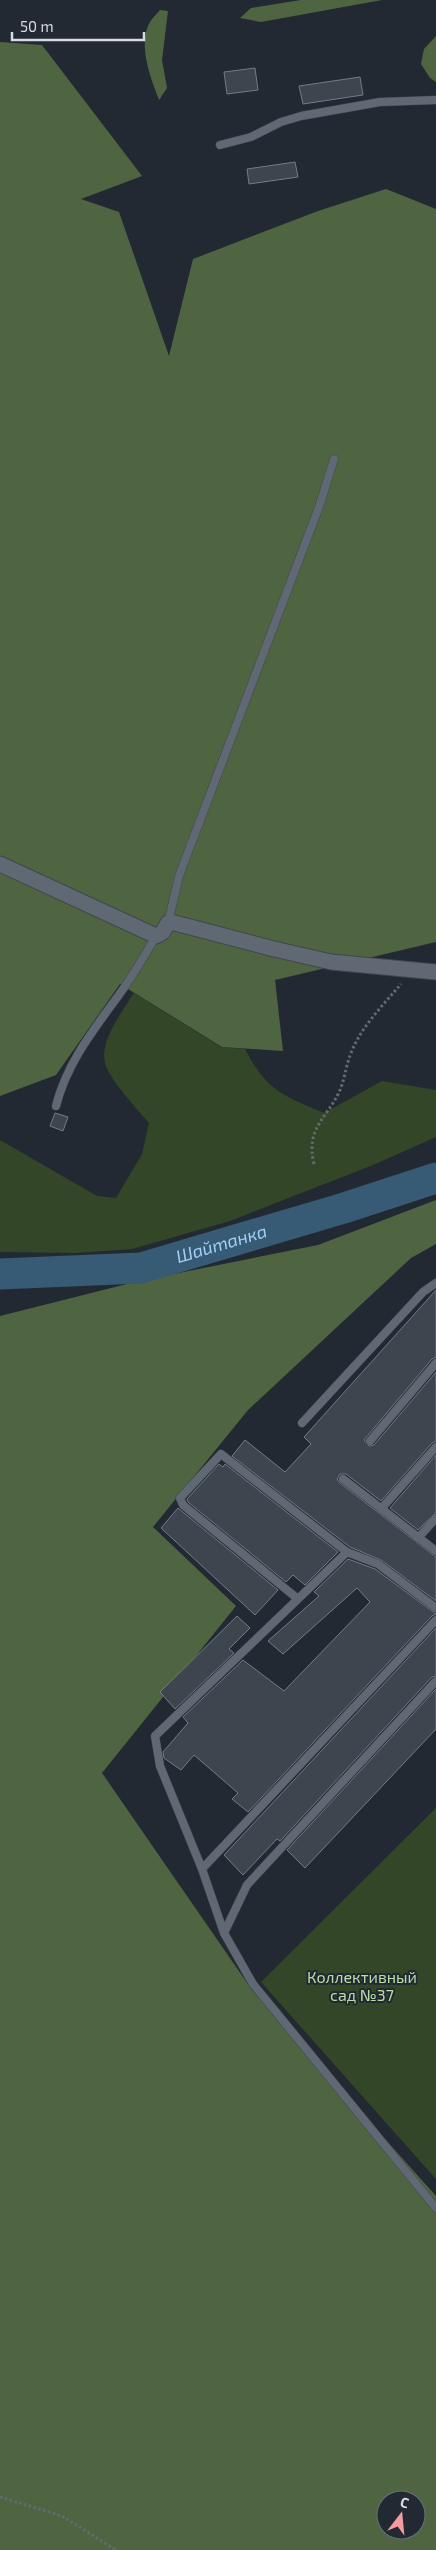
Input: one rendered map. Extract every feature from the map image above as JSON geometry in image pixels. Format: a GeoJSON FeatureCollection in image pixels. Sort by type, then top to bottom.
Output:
{"type":"FeatureCollection","features":[{"type":"Feature","properties":{"kind":"street"},"geometry":{"type":"LineString","coordinates":[[0,864],[156,936],[163,932],[168,923],[175,923],[274,950],[331,962],[436,972]]}},
{"type":"Feature","properties":{"kind":"lane"},"geometry":{"type":"LineString","coordinates":[[220,145],[251,137],[281,122],[301,116],[380,102],[436,100]]}},
{"type":"Feature","properties":{"kind":"lane"},"geometry":{"type":"LineString","coordinates":[[168,923],[179,876],[319,507],[334,459]]}},
{"type":"Feature","properties":{"kind":"lane"},"geometry":{"type":"LineString","coordinates":[[56,1106],[66,1077],[79,1051],[123,989],[156,936]]}},
{"type":"Feature","properties":{"kind":"lane"},"geometry":{"type":"LineString","coordinates":[[302,1423],[423,1292],[436,1283]]}},
{"type":"Feature","properties":{"kind":"lane"},"geometry":{"type":"LineString","coordinates":[[370,1441],[436,1363]]}},
{"type":"Feature","properties":{"kind":"lane"},"geometry":{"type":"LineString","coordinates":[[381,1509],[436,1447]]}},
{"type":"Feature","properties":{"kind":"lane"},"geometry":{"type":"LineString","coordinates":[[298,1599],[183,1505],[180,1498],[212,1460],[220,1454],[347,1552],[378,1564],[436,1608]]}},
{"type":"Feature","properties":{"kind":"lane"},"geometry":{"type":"LineString","coordinates":[[343,1480],[436,1551]]}},
{"type":"Feature","properties":{"kind":"lane"},"geometry":{"type":"LineString","coordinates":[[418,1538],[436,1518]]}},
{"type":"Feature","properties":{"kind":"lane"},"geometry":{"type":"LineString","coordinates":[[347,1552],[155,1736],[160,1766],[202,1869],[224,1932],[253,1984],[436,2208]]}},
{"type":"Feature","properties":{"kind":"lane"},"geometry":{"type":"LineString","coordinates":[[202,1869],[436,1620]]}},
{"type":"Feature","properties":{"kind":"lane"},"geometry":{"type":"LineString","coordinates":[[224,1932],[247,1885],[436,1681]]}},
{"type":"Feature","properties":{"kind":"path"},"geometry":{"type":"LineString","coordinates":[[314,1164],[313,1138],[318,1123],[340,1091],[351,1053],[358,1038],[387,999],[403,981],[418,969]]}},
{"type":"Feature","properties":{"kind":"path"},"geometry":{"type":"LineString","coordinates":[[0,2497],[62,2516],[116,2550]]}},
{"type":"Feature","properties":{"kind":"green space"},"geometry":{"type":"Polygon","coordinates":[[[301,0],[382,0],[261,22],[240,18],[251,8],[301,0]]]}},
{"type":"Feature","properties":{"kind":"green space"},"geometry":{"type":"Polygon","coordinates":[[[160,10],[168,11],[162,60],[167,88],[159,100],[147,61],[145,41],[146,31],[150,22],[160,10]]]}},
{"type":"Feature","properties":{"kind":"green space"},"geometry":{"type":"Polygon","coordinates":[[[436,36],[436,82],[430,78],[421,64],[424,49],[436,36]]]}},
{"type":"Feature","properties":{"kind":"green space"},"geometry":{"type":"Polygon","coordinates":[[[0,42],[42,45],[142,176],[81,199],[119,212],[169,356],[193,259],[318,211],[386,189],[436,209],[436,942],[275,980],[283,1051],[222,1047],[120,984],[56,1075],[0,1096],[0,42]]]}},
{"type":"Feature","properties":{"kind":"green space"},"geometry":{"type":"Polygon","coordinates":[[[134,993],[221,1047],[245,1049],[260,1074],[268,1083],[297,1102],[324,1113],[382,1081],[436,1090],[436,1137],[373,1165],[230,1221],[132,1249],[76,1253],[0,1252],[0,1140],[97,1196],[116,1198],[142,1154],[149,1123],[112,1077],[105,1063],[104,1055],[105,1046],[113,1026],[134,993]]]}},
{"type":"Feature","properties":{"kind":"green space"},"geometry":{"type":"Polygon","coordinates":[[[436,1200],[436,1244],[411,1258],[248,1410],[153,1527],[236,1606],[102,1773],[252,1990],[436,2196],[436,2550],[0,2550],[0,1316],[139,1281],[318,1245],[436,1200]]]}},
{"type":"Feature","properties":{"kind":"green space","name":"Коллективный сад №37"},"geometry":{"type":"Polygon","coordinates":[[[436,1808],[436,2179],[261,1982],[436,1808]]]}},
{"type":"Feature","properties":{"kind":"building"},"geometry":{"type":"Polygon","coordinates":[[[255,68],[258,90],[227,94],[224,72],[255,68]]]}},
{"type":"Feature","properties":{"kind":"building"},"geometry":{"type":"Polygon","coordinates":[[[360,77],[363,95],[303,104],[299,86],[360,77]]]}},
{"type":"Feature","properties":{"kind":"building"},"geometry":{"type":"Polygon","coordinates":[[[295,162],[298,177],[249,184],[247,169],[295,162]]]}},
{"type":"Feature","properties":{"kind":"building"},"geometry":{"type":"Polygon","coordinates":[[[55,1113],[68,1117],[63,1131],[50,1126],[55,1113]]]}},
{"type":"Feature","properties":{"kind":"building"},"geometry":{"type":"Polygon","coordinates":[[[436,1290],[436,1357],[432,1359],[364,1440],[369,1446],[374,1445],[436,1372],[436,1441],[432,1443],[381,1501],[346,1474],[340,1474],[337,1479],[436,1557],[436,1601],[381,1560],[350,1547],[232,1456],[245,1440],[285,1472],[311,1444],[304,1437],[436,1290]]]}},
{"type":"Feature","properties":{"kind":"building"},"geometry":{"type":"Polygon","coordinates":[[[436,1455],[436,1512],[418,1530],[390,1508],[436,1455]]]}},
{"type":"Feature","properties":{"kind":"building"},"geometry":{"type":"Polygon","coordinates":[[[219,1464],[223,1467],[225,1464],[338,1552],[305,1585],[293,1575],[286,1582],[188,1502],[187,1499],[219,1464]]]}},
{"type":"Feature","properties":{"kind":"building"},"geometry":{"type":"Polygon","coordinates":[[[178,1508],[278,1590],[255,1615],[161,1528],[178,1508]]]}},
{"type":"Feature","properties":{"kind":"building"},"geometry":{"type":"Polygon","coordinates":[[[348,1559],[375,1569],[436,1614],[432,1616],[248,1812],[232,1799],[238,1793],[194,1755],[181,1770],[164,1758],[163,1752],[188,1723],[183,1717],[243,1660],[284,1691],[370,1602],[357,1588],[283,1654],[268,1641],[319,1596],[314,1592],[348,1559]]]}},
{"type":"Feature","properties":{"kind":"building"},"geometry":{"type":"Polygon","coordinates":[[[237,1616],[250,1628],[229,1649],[234,1653],[175,1709],[160,1692],[237,1616]]]}},
{"type":"Feature","properties":{"kind":"building"},"geometry":{"type":"Polygon","coordinates":[[[436,1628],[436,1676],[432,1677],[280,1841],[277,1839],[243,1875],[224,1855],[436,1628]]]}},
{"type":"Feature","properties":{"kind":"building"},"geometry":{"type":"Polygon","coordinates":[[[436,1689],[436,1729],[305,1868],[287,1850],[436,1689]]]}},
{"type":"Feature","properties":{"kind":"waterway","name":"Шайтанка"},"geometry":{"type":"LineString","coordinates":[[0,1274],[141,1268],[344,1208],[436,1178]]}}]}
